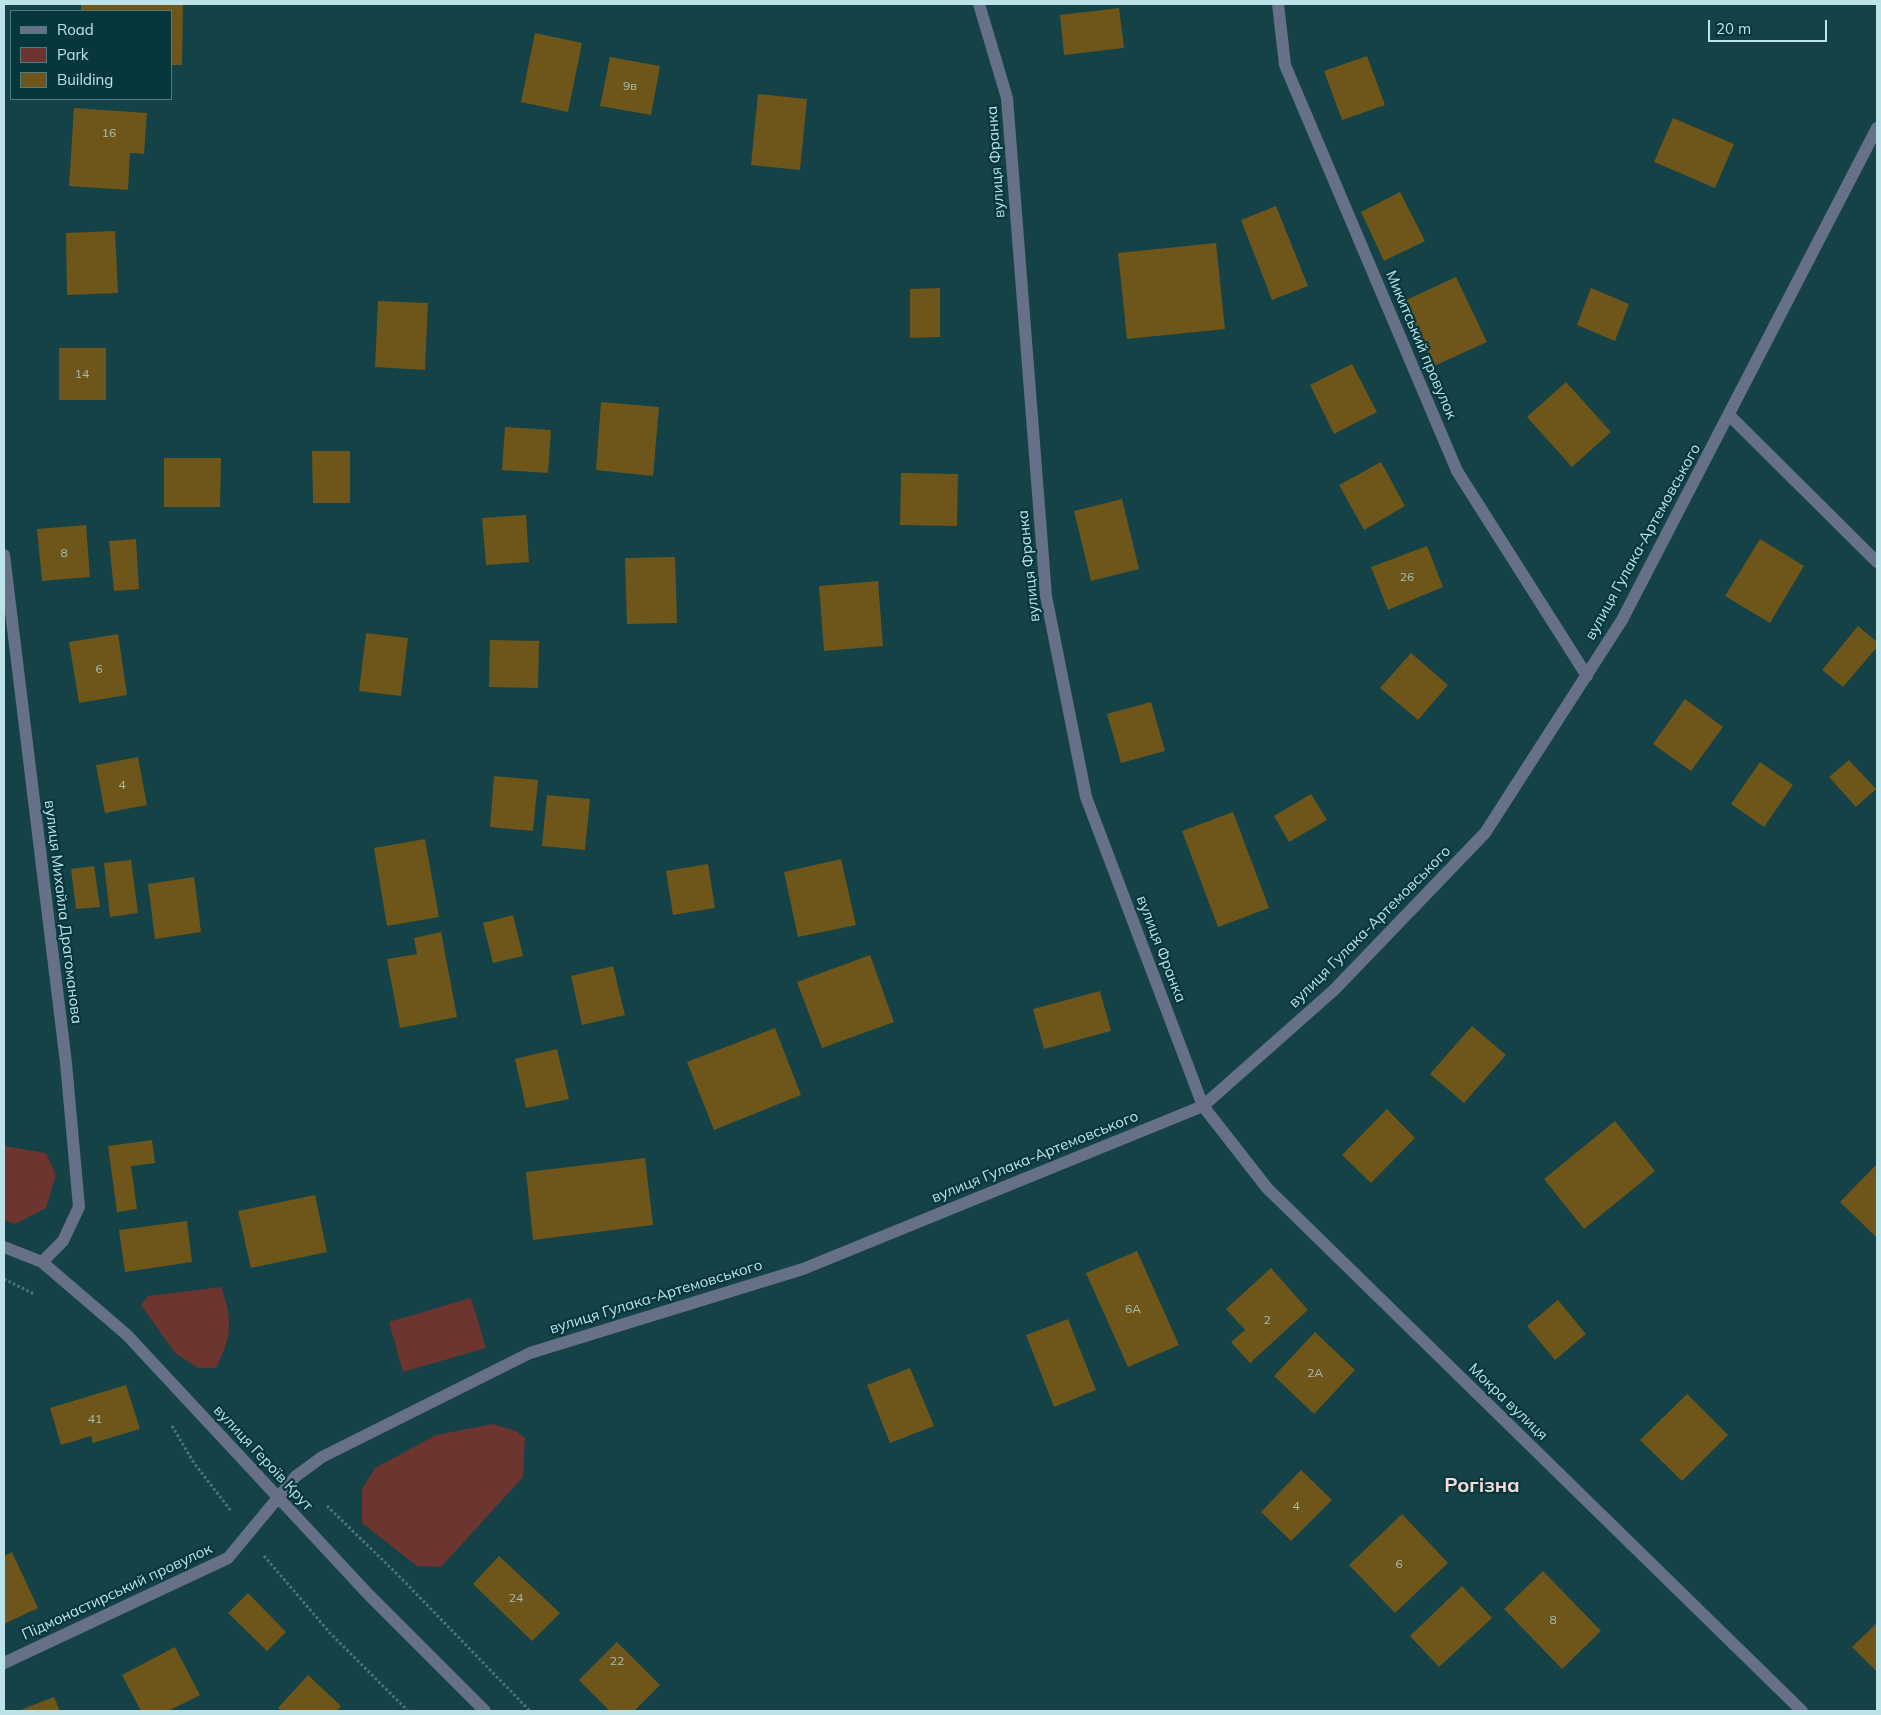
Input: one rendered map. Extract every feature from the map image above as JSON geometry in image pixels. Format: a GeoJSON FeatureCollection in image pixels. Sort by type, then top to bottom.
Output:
{"type":"FeatureCollection","features":[{"type":"Feature","properties":{"kind":"street","name":"вулиця Франка"},"geometry":{"type":"LineString","coordinates":[[979,4],[1007,98],[1046,596],[1086,797],[1203,1106]]}},
{"type":"Feature","properties":{"kind":"street","name":"Микитський провулок"},"geometry":{"type":"LineString","coordinates":[[1278,4],[1285,64],[1457,471],[1587,676]]}},
{"type":"Feature","properties":{"kind":"street","name":"вулиця Гулака-Артемовського"},"geometry":{"type":"LineString","coordinates":[[279,1498],[296,1476],[331,1452],[530,1353],[803,1269],[1203,1106],[1334,990],[1485,833],[1622,620],[1730,416],[1877,128]]}},
{"type":"Feature","properties":{"kind":"street"},"geometry":{"type":"LineString","coordinates":[[1730,416],[1877,562]]}},
{"type":"Feature","properties":{"kind":"street","name":"вулиця Михайла Драгоманова"},"geometry":{"type":"LineString","coordinates":[[4,555],[66,1063],[79,1207],[63,1240],[42,1262]]}},
{"type":"Feature","properties":{"kind":"street","name":"Мокра вулиця"},"geometry":{"type":"LineString","coordinates":[[1203,1106],[1266,1188],[1802,1711]]}},
{"type":"Feature","properties":{"kind":"street","name":"вулиця Героїв Крут"},"geometry":{"type":"LineString","coordinates":[[4,1247],[42,1262],[127,1335],[369,1594],[484,1711]]}},
{"type":"Feature","properties":{"kind":"street","name":"Підмонастирський провулок"},"geometry":{"type":"LineString","coordinates":[[4,1663],[228,1558],[247,1532],[279,1498]]}},
{"type":"Feature","properties":{"kind":"path"},"geometry":{"type":"LineString","coordinates":[[4,1279],[36,1294]]}},
{"type":"Feature","properties":{"kind":"path"},"geometry":{"type":"LineString","coordinates":[[169,1422],[194,1463],[276,1572],[324,1626],[408,1711]]}},
{"type":"Feature","properties":{"kind":"path"},"geometry":{"type":"LineString","coordinates":[[296,1476],[396,1573],[530,1711]]}},
{"type":"Feature","properties":{"kind":"green space"},"geometry":{"type":"Polygon","coordinates":[[[4,1146],[46,1153],[56,1175],[46,1208],[15,1224],[4,1220],[4,1146]]]}},
{"type":"Feature","properties":{"kind":"green space"},"geometry":{"type":"Polygon","coordinates":[[[221,1287],[228,1309],[228,1337],[216,1368],[198,1368],[175,1353],[141,1305],[148,1296],[221,1287]]]}},
{"type":"Feature","properties":{"kind":"green space"},"geometry":{"type":"Polygon","coordinates":[[[471,1298],[486,1348],[403,1372],[389,1322],[471,1298]]]}},
{"type":"Feature","properties":{"kind":"green space"},"geometry":{"type":"Polygon","coordinates":[[[493,1424],[516,1431],[525,1438],[523,1477],[441,1567],[417,1566],[362,1523],[362,1489],[375,1468],[436,1435],[493,1424]]]}},
{"type":"Feature","properties":{"kind":"building"},"geometry":{"type":"Polygon","coordinates":[[[81,4],[183,4],[182,65],[172,65],[172,10],[81,10],[81,4]]]}},
{"type":"Feature","properties":{"kind":"building"},"geometry":{"type":"Polygon","coordinates":[[[1119,8],[1124,48],[1064,55],[1060,15],[1119,8]]]}},
{"type":"Feature","properties":{"kind":"building"},"geometry":{"type":"Polygon","coordinates":[[[535,33],[582,43],[568,112],[521,102],[535,33]]]}},
{"type":"Feature","properties":{"kind":"building"},"geometry":{"type":"Polygon","coordinates":[[[1367,56],[1385,105],[1342,120],[1324,71],[1367,56]]]}},
{"type":"Feature","properties":{"kind":"building"},"geometry":{"type":"Polygon","coordinates":[[[610,57],[660,66],[651,115],[600,106],[610,57]]]}},
{"type":"Feature","properties":{"kind":"building"},"geometry":{"type":"Polygon","coordinates":[[[758,94],[807,99],[800,170],[751,165],[758,94]]]}},
{"type":"Feature","properties":{"kind":"building"},"geometry":{"type":"Polygon","coordinates":[[[74,108],[147,113],[144,154],[130,153],[128,190],[69,186],[74,108]]]}},
{"type":"Feature","properties":{"kind":"building"},"geometry":{"type":"Polygon","coordinates":[[[1673,118],[1734,144],[1715,188],[1654,162],[1673,118]]]}},
{"type":"Feature","properties":{"kind":"building"},"geometry":{"type":"Polygon","coordinates":[[[1400,192],[1425,241],[1384,261],[1361,212],[1400,192]]]}},
{"type":"Feature","properties":{"kind":"building"},"geometry":{"type":"Polygon","coordinates":[[[1276,206],[1308,286],[1272,300],[1241,220],[1276,206]]]}},
{"type":"Feature","properties":{"kind":"building"},"geometry":{"type":"Polygon","coordinates":[[[115,231],[118,293],[67,295],[66,233],[115,231]]]}},
{"type":"Feature","properties":{"kind":"building"},"geometry":{"type":"Polygon","coordinates":[[[1216,243],[1225,329],[1127,339],[1118,253],[1216,243]]]}},
{"type":"Feature","properties":{"kind":"building"},"geometry":{"type":"Polygon","coordinates":[[[1456,277],[1487,342],[1434,366],[1404,301],[1456,277]]]}},
{"type":"Feature","properties":{"kind":"building"},"geometry":{"type":"Polygon","coordinates":[[[940,288],[940,337],[910,338],[910,289],[940,288]]]}},
{"type":"Feature","properties":{"kind":"building"},"geometry":{"type":"Polygon","coordinates":[[[1591,288],[1629,304],[1615,341],[1577,325],[1591,288]]]}},
{"type":"Feature","properties":{"kind":"building"},"geometry":{"type":"Polygon","coordinates":[[[378,301],[428,303],[425,370],[375,367],[378,301]]]}},
{"type":"Feature","properties":{"kind":"building"},"geometry":{"type":"Polygon","coordinates":[[[59,348],[106,348],[106,400],[59,400],[59,348]]]}},
{"type":"Feature","properties":{"kind":"building"},"geometry":{"type":"Polygon","coordinates":[[[1352,364],[1377,412],[1334,434],[1310,385],[1352,364]]]}},
{"type":"Feature","properties":{"kind":"building"},"geometry":{"type":"Polygon","coordinates":[[[1566,382],[1611,432],[1572,467],[1527,417],[1566,382]]]}},
{"type":"Feature","properties":{"kind":"building"},"geometry":{"type":"Polygon","coordinates":[[[601,402],[659,407],[653,476],[596,470],[601,402]]]}},
{"type":"Feature","properties":{"kind":"building"},"geometry":{"type":"Polygon","coordinates":[[[505,427],[551,430],[548,473],[502,470],[505,427]]]}},
{"type":"Feature","properties":{"kind":"building"},"geometry":{"type":"Polygon","coordinates":[[[312,451],[350,451],[350,503],[313,503],[312,451]]]}},
{"type":"Feature","properties":{"kind":"building"},"geometry":{"type":"Polygon","coordinates":[[[164,458],[221,458],[220,507],[164,507],[164,458]]]}},
{"type":"Feature","properties":{"kind":"building"},"geometry":{"type":"Polygon","coordinates":[[[1381,462],[1405,506],[1364,530],[1339,485],[1381,462]]]}},
{"type":"Feature","properties":{"kind":"building"},"geometry":{"type":"Polygon","coordinates":[[[901,473],[958,474],[957,526],[900,525],[901,473]]]}},
{"type":"Feature","properties":{"kind":"building"},"geometry":{"type":"Polygon","coordinates":[[[1122,499],[1139,569],[1091,581],[1074,511],[1122,499]]]}},
{"type":"Feature","properties":{"kind":"building"},"geometry":{"type":"Polygon","coordinates":[[[526,515],[529,562],[486,565],[482,518],[526,515]]]}},
{"type":"Feature","properties":{"kind":"building"},"geometry":{"type":"Polygon","coordinates":[[[86,525],[90,577],[42,581],[37,529],[86,525]]]}},
{"type":"Feature","properties":{"kind":"building"},"geometry":{"type":"Polygon","coordinates":[[[136,539],[139,589],[114,591],[109,541],[136,539]]]}},
{"type":"Feature","properties":{"kind":"building"},"geometry":{"type":"Polygon","coordinates":[[[1760,539],[1804,566],[1770,623],[1725,596],[1760,539]]]}},
{"type":"Feature","properties":{"kind":"building"},"geometry":{"type":"Polygon","coordinates":[[[1427,546],[1443,587],[1388,610],[1371,567],[1427,546]]]}},
{"type":"Feature","properties":{"kind":"building"},"geometry":{"type":"Polygon","coordinates":[[[675,557],[677,623],[627,624],[625,558],[675,557]]]}},
{"type":"Feature","properties":{"kind":"building"},"geometry":{"type":"Polygon","coordinates":[[[878,581],[883,646],[824,651],[819,586],[878,581]]]}},
{"type":"Feature","properties":{"kind":"building"},"geometry":{"type":"Polygon","coordinates":[[[1858,626],[1877,642],[1877,647],[1843,687],[1822,670],[1858,626]]]}},
{"type":"Feature","properties":{"kind":"building"},"geometry":{"type":"Polygon","coordinates":[[[366,633],[408,638],[401,696],[359,691],[366,633]]]}},
{"type":"Feature","properties":{"kind":"building"},"geometry":{"type":"Polygon","coordinates":[[[118,634],[127,695],[79,703],[69,642],[118,634]]]}},
{"type":"Feature","properties":{"kind":"building"},"geometry":{"type":"Polygon","coordinates":[[[490,640],[539,641],[538,688],[489,687],[490,640]]]}},
{"type":"Feature","properties":{"kind":"building"},"geometry":{"type":"Polygon","coordinates":[[[1411,653],[1448,685],[1418,720],[1380,688],[1411,653]]]}},
{"type":"Feature","properties":{"kind":"building"},"geometry":{"type":"Polygon","coordinates":[[[1685,699],[1723,727],[1691,771],[1653,744],[1685,699]]]}},
{"type":"Feature","properties":{"kind":"building"},"geometry":{"type":"Polygon","coordinates":[[[1151,702],[1165,751],[1121,763],[1107,714],[1151,702]]]}},
{"type":"Feature","properties":{"kind":"building"},"geometry":{"type":"Polygon","coordinates":[[[138,757],[147,805],[105,813],[96,765],[138,757]]]}},
{"type":"Feature","properties":{"kind":"building"},"geometry":{"type":"Polygon","coordinates":[[[1849,760],[1876,789],[1856,807],[1829,777],[1849,760]]]}},
{"type":"Feature","properties":{"kind":"building"},"geometry":{"type":"Polygon","coordinates":[[[1760,762],[1793,785],[1764,827],[1731,804],[1760,762]]]}},
{"type":"Feature","properties":{"kind":"building"},"geometry":{"type":"Polygon","coordinates":[[[494,776],[538,780],[533,831],[490,827],[494,776]]]}},
{"type":"Feature","properties":{"kind":"building"},"geometry":{"type":"Polygon","coordinates":[[[1311,794],[1327,820],[1289,842],[1274,816],[1311,794]]]}},
{"type":"Feature","properties":{"kind":"building"},"geometry":{"type":"Polygon","coordinates":[[[547,795],[590,799],[585,850],[542,846],[547,795]]]}},
{"type":"Feature","properties":{"kind":"building"},"geometry":{"type":"Polygon","coordinates":[[[1233,812],[1269,908],[1218,927],[1182,831],[1233,812]]]}},
{"type":"Feature","properties":{"kind":"building"},"geometry":{"type":"Polygon","coordinates":[[[425,839],[439,917],[387,926],[374,848],[425,839]]]}},
{"type":"Feature","properties":{"kind":"building"},"geometry":{"type":"Polygon","coordinates":[[[841,859],[856,925],[798,937],[784,872],[841,859]]]}},
{"type":"Feature","properties":{"kind":"building"},"geometry":{"type":"Polygon","coordinates":[[[131,860],[138,913],[110,917],[104,863],[131,860]]]}},
{"type":"Feature","properties":{"kind":"building"},"geometry":{"type":"Polygon","coordinates":[[[708,864],[715,908],[673,915],[666,871],[708,864]]]}},
{"type":"Feature","properties":{"kind":"building"},"geometry":{"type":"Polygon","coordinates":[[[94,866],[100,907],[76,909],[71,869],[94,866]]]}},
{"type":"Feature","properties":{"kind":"building"},"geometry":{"type":"Polygon","coordinates":[[[194,877],[201,932],[155,939],[148,884],[194,877]]]}},
{"type":"Feature","properties":{"kind":"building"},"geometry":{"type":"Polygon","coordinates":[[[513,915],[523,956],[493,963],[483,923],[513,915]]]}},
{"type":"Feature","properties":{"kind":"building"},"geometry":{"type":"Polygon","coordinates":[[[441,932],[457,1017],[400,1028],[387,959],[417,954],[414,938],[441,932]]]}},
{"type":"Feature","properties":{"kind":"building"},"geometry":{"type":"Polygon","coordinates":[[[870,955],[894,1022],[822,1048],[797,982],[870,955]]]}},
{"type":"Feature","properties":{"kind":"building"},"geometry":{"type":"Polygon","coordinates":[[[613,966],[625,1015],[582,1025],[571,976],[613,966]]]}},
{"type":"Feature","properties":{"kind":"building"},"geometry":{"type":"Polygon","coordinates":[[[1100,991],[1111,1031],[1044,1049],[1033,1009],[1100,991]]]}},
{"type":"Feature","properties":{"kind":"building"},"geometry":{"type":"Polygon","coordinates":[[[1472,1026],[1506,1055],[1464,1103],[1430,1074],[1472,1026]]]}},
{"type":"Feature","properties":{"kind":"building"},"geometry":{"type":"Polygon","coordinates":[[[775,1028],[801,1095],[714,1130],[687,1062],[775,1028]]]}},
{"type":"Feature","properties":{"kind":"building"},"geometry":{"type":"Polygon","coordinates":[[[557,1049],[569,1099],[526,1108],[515,1059],[557,1049]]]}},
{"type":"Feature","properties":{"kind":"building"},"geometry":{"type":"Polygon","coordinates":[[[1387,1109],[1415,1138],[1371,1183],[1342,1155],[1387,1109]]]}},
{"type":"Feature","properties":{"kind":"building"},"geometry":{"type":"Polygon","coordinates":[[[1615,1121],[1655,1171],[1584,1229],[1544,1179],[1615,1121]]]}},
{"type":"Feature","properties":{"kind":"building"},"geometry":{"type":"Polygon","coordinates":[[[152,1140],[155,1163],[131,1166],[137,1209],[117,1212],[108,1146],[152,1140]]]}},
{"type":"Feature","properties":{"kind":"building"},"geometry":{"type":"Polygon","coordinates":[[[645,1158],[653,1225],[533,1240],[526,1172],[645,1158]]]}},
{"type":"Feature","properties":{"kind":"building"},"geometry":{"type":"Polygon","coordinates":[[[1877,1164],[1877,1238],[1840,1202],[1877,1164]]]}},
{"type":"Feature","properties":{"kind":"building"},"geometry":{"type":"Polygon","coordinates":[[[315,1195],[327,1252],[251,1268],[238,1211],[315,1195]]]}},
{"type":"Feature","properties":{"kind":"building"},"geometry":{"type":"Polygon","coordinates":[[[187,1221],[192,1262],[125,1272],[119,1230],[187,1221]]]}},
{"type":"Feature","properties":{"kind":"building"},"geometry":{"type":"Polygon","coordinates":[[[1137,1251],[1179,1345],[1128,1367],[1086,1273],[1137,1251]]]}},
{"type":"Feature","properties":{"kind":"building"},"geometry":{"type":"Polygon","coordinates":[[[1271,1268],[1308,1310],[1250,1363],[1231,1342],[1245,1330],[1226,1309],[1271,1268]]]}},
{"type":"Feature","properties":{"kind":"building"},"geometry":{"type":"Polygon","coordinates":[[[1558,1300],[1586,1334],[1555,1360],[1527,1326],[1558,1300]]]}},
{"type":"Feature","properties":{"kind":"building"},"geometry":{"type":"Polygon","coordinates":[[[1068,1319],[1096,1390],[1054,1407],[1026,1335],[1068,1319]]]}},
{"type":"Feature","properties":{"kind":"building"},"geometry":{"type":"Polygon","coordinates":[[[1315,1332],[1355,1370],[1314,1414],[1274,1376],[1315,1332]]]}},
{"type":"Feature","properties":{"kind":"building"},"geometry":{"type":"Polygon","coordinates":[[[910,1368],[934,1426],[890,1443],[867,1385],[910,1368]]]}},
{"type":"Feature","properties":{"kind":"building"},"geometry":{"type":"Polygon","coordinates":[[[126,1385],[140,1429],[93,1443],[91,1436],[61,1445],[50,1408],[126,1385]]]}},
{"type":"Feature","properties":{"kind":"building"},"geometry":{"type":"Polygon","coordinates":[[[1687,1394],[1728,1435],[1682,1481],[1640,1440],[1687,1394]]]}},
{"type":"Feature","properties":{"kind":"building"},"geometry":{"type":"Polygon","coordinates":[[[1301,1470],[1332,1500],[1291,1541],[1261,1512],[1301,1470]]]}},
{"type":"Feature","properties":{"kind":"building"},"geometry":{"type":"Polygon","coordinates":[[[1402,1514],[1448,1563],[1395,1613],[1349,1565],[1402,1514]]]}},
{"type":"Feature","properties":{"kind":"building"},"geometry":{"type":"Polygon","coordinates":[[[12,1552],[38,1608],[4,1624],[4,1556],[12,1552]]]}},
{"type":"Feature","properties":{"kind":"building"},"geometry":{"type":"Polygon","coordinates":[[[499,1556],[560,1613],[532,1641],[473,1584],[499,1556]]]}},
{"type":"Feature","properties":{"kind":"building"},"geometry":{"type":"Polygon","coordinates":[[[1543,1571],[1601,1631],[1562,1669],[1504,1609],[1543,1571]]]}},
{"type":"Feature","properties":{"kind":"building"},"geometry":{"type":"Polygon","coordinates":[[[1462,1586],[1492,1618],[1439,1667],[1410,1636],[1462,1586]]]}},
{"type":"Feature","properties":{"kind":"building"},"geometry":{"type":"Polygon","coordinates":[[[248,1593],[286,1632],[267,1651],[228,1613],[248,1593]]]}},
{"type":"Feature","properties":{"kind":"building"},"geometry":{"type":"Polygon","coordinates":[[[1877,1623],[1877,1672],[1852,1647],[1877,1623]]]}},
{"type":"Feature","properties":{"kind":"building"},"geometry":{"type":"Polygon","coordinates":[[[617,1642],[660,1685],[634,1711],[610,1711],[579,1680],[617,1642]]]}},
{"type":"Feature","properties":{"kind":"building"},"geometry":{"type":"Polygon","coordinates":[[[175,1647],[200,1695],[168,1711],[141,1711],[122,1675],[175,1647]]]}},
{"type":"Feature","properties":{"kind":"building"},"geometry":{"type":"Polygon","coordinates":[[[308,1675],[341,1706],[337,1711],[282,1711],[278,1708],[308,1675]]]}},
{"type":"Feature","properties":{"kind":"building"},"geometry":{"type":"Polygon","coordinates":[[[54,1697],[60,1711],[18,1711],[54,1697]]]}},
{"type":"Feature","properties":{"kind":"district","name":"Рогізна"},"geometry":{"type":"Point","coordinates":[1482,1486]}}]}
